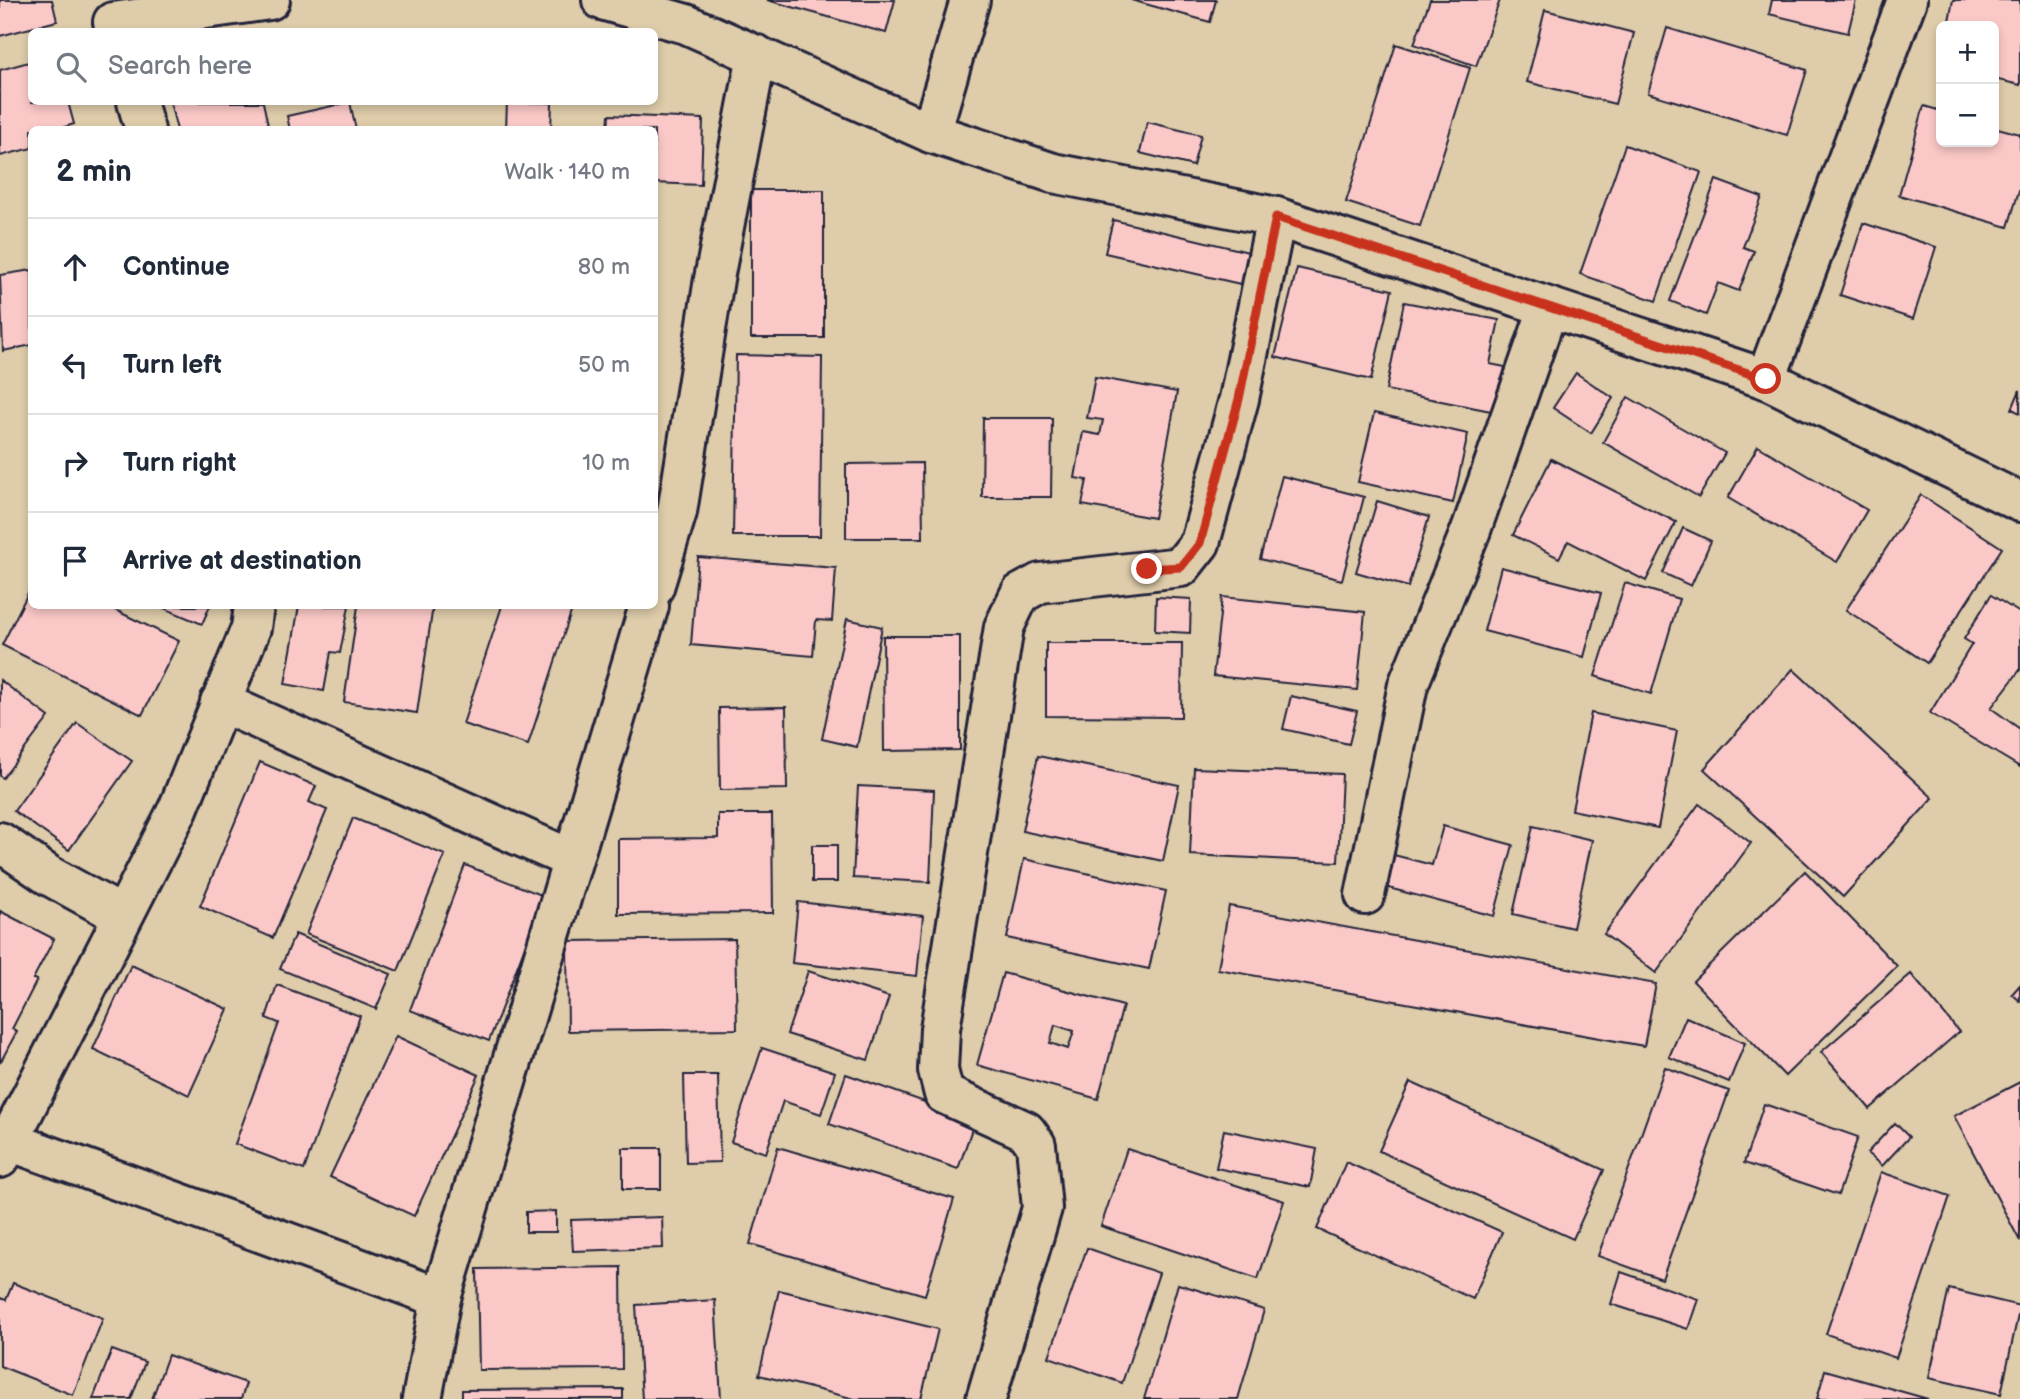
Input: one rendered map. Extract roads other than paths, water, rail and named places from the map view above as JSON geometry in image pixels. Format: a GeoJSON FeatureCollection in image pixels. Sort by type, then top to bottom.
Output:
{"type":"FeatureCollection","features":[{"type":"Feature","properties":{"kind":"street"},"geometry":{"type":"LineString","coordinates":[[113,18],[270,0]]}},
{"type":"Feature","properties":{"kind":"street"},"geometry":{"type":"LineString","coordinates":[[602,0],[685,24],[932,133],[1053,173],[1276,217],[1766,379],[2020,502]]}},
{"type":"Feature","properties":{"kind":"street"},"geometry":{"type":"LineString","coordinates":[[932,133],[970,0]]}},
{"type":"Feature","properties":{"kind":"street"},"geometry":{"type":"LineString","coordinates":[[1766,379],[1907,0]]}},
{"type":"Feature","properties":{"kind":"street"},"geometry":{"type":"LineString","coordinates":[[658,574],[677,512],[714,279],[757,55]]}},
{"type":"Feature","properties":{"kind":"street"},"geometry":{"type":"LineString","coordinates":[[138,105],[144,126]]}},
{"type":"Feature","properties":{"kind":"street"},"geometry":{"type":"LineString","coordinates":[[986,1399],[1042,1208],[1036,1145],[1026,1131],[944,1094],[937,1070],[940,1030],[1003,628],[1020,594],[1040,583],[1181,567],[1200,543],[1239,399],[1276,217]]}},
{"type":"Feature","properties":{"kind":"street"},"geometry":{"type":"LineString","coordinates":[[1364,895],[1408,685],[1471,530],[1548,309]]}},
{"type":"Feature","properties":{"kind":"street"},"geometry":{"type":"LineString","coordinates":[[254,609],[251,628],[178,808],[121,915],[4,1149],[441,1298]]}},
{"type":"Feature","properties":{"kind":"street"},"geometry":{"type":"LineString","coordinates":[[422,1399],[441,1298],[648,609]]}},
{"type":"Feature","properties":{"kind":"street"},"geometry":{"type":"LineString","coordinates":[[220,702],[571,859]]}},
{"type":"Feature","properties":{"kind":"street"},"geometry":{"type":"LineString","coordinates":[[0,842],[48,875],[121,915]]}}]}
